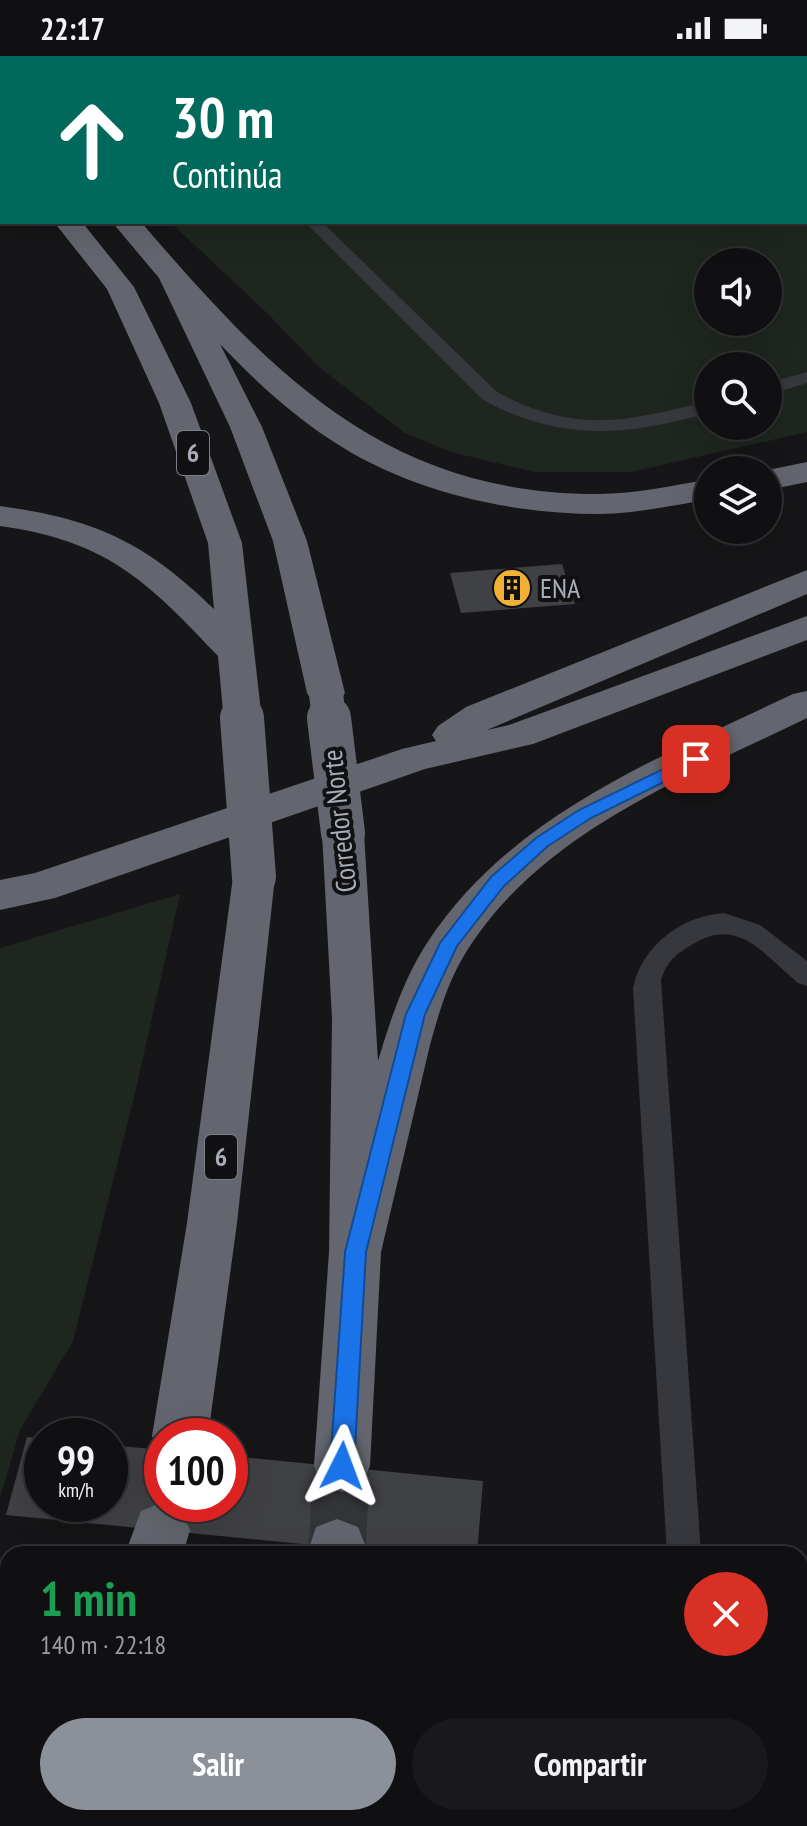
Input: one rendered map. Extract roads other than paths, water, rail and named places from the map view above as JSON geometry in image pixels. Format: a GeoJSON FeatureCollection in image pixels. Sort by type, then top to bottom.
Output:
{"type":"FeatureCollection","features":[{"type":"Feature","properties":{"kind":"highway","name":"6"},"geometry":{"type":"LineString","coordinates":[[70,224],[120,287],[175,403],[225,543],[242,712],[254,877],[212,1223],[183,1418]]}},
{"type":"Feature","properties":{"kind":"highway","name":"Corredor Norte"},"geometry":{"type":"LineString","coordinates":[[128,224],[172,276],[246,427],[290,541],[326,693],[343,833],[355,1019],[355,1252],[342,1466]]}},
{"type":"Feature","properties":{"kind":"highway"},"geometry":{"type":"LineString","coordinates":[[172,276],[276,382],[315,416],[357,444],[410,468],[461,484],[520,496],[600,504],[694,492]]}},
{"type":"Feature","properties":{"kind":"highway"},"geometry":{"type":"LineString","coordinates":[[782,477],[807,472]]}},
{"type":"Feature","properties":{"kind":"highway"},"geometry":{"type":"LineString","coordinates":[[0,516],[55,525],[108,543],[134,557],[180,593],[235,652]]}},
{"type":"Feature","properties":{"kind":"highway"},"geometry":{"type":"LineString","coordinates":[[416,758],[480,716],[807,581]]}},
{"type":"Feature","properties":{"kind":"highway"},"geometry":{"type":"LineString","coordinates":[[0,895],[40,887],[416,758],[519,735],[807,627]]}},
{"type":"Feature","properties":{"kind":"highway"},"geometry":{"type":"LineString","coordinates":[[355,1252],[416,1014],[449,943],[497,881],[542,842],[585,814],[807,703]]}},
{"type":"Feature","properties":{"kind":"lane"},"geometry":{"type":"LineString","coordinates":[[315,224],[490,396],[515,412],[555,423],[610,428],[662,421],[694,411]]}},
{"type":"Feature","properties":{"kind":"lane"},"geometry":{"type":"LineString","coordinates":[[782,385],[807,377]]}},
{"type":"Feature","properties":{"kind":"lane"},"geometry":{"type":"LineString","coordinates":[[683,1546],[646,988],[650,966],[665,948],[703,926],[730,923],[756,936],[807,976]]}},
{"type":"Feature","properties":{"kind":"tunnel"},"geometry":{"type":"LineString","coordinates":[[337,1546],[342,1466]]}},
{"type":"Feature","properties":{"kind":"place","name":"ENA"},"geometry":{"type":"Point","coordinates":[512,588]}}]}
